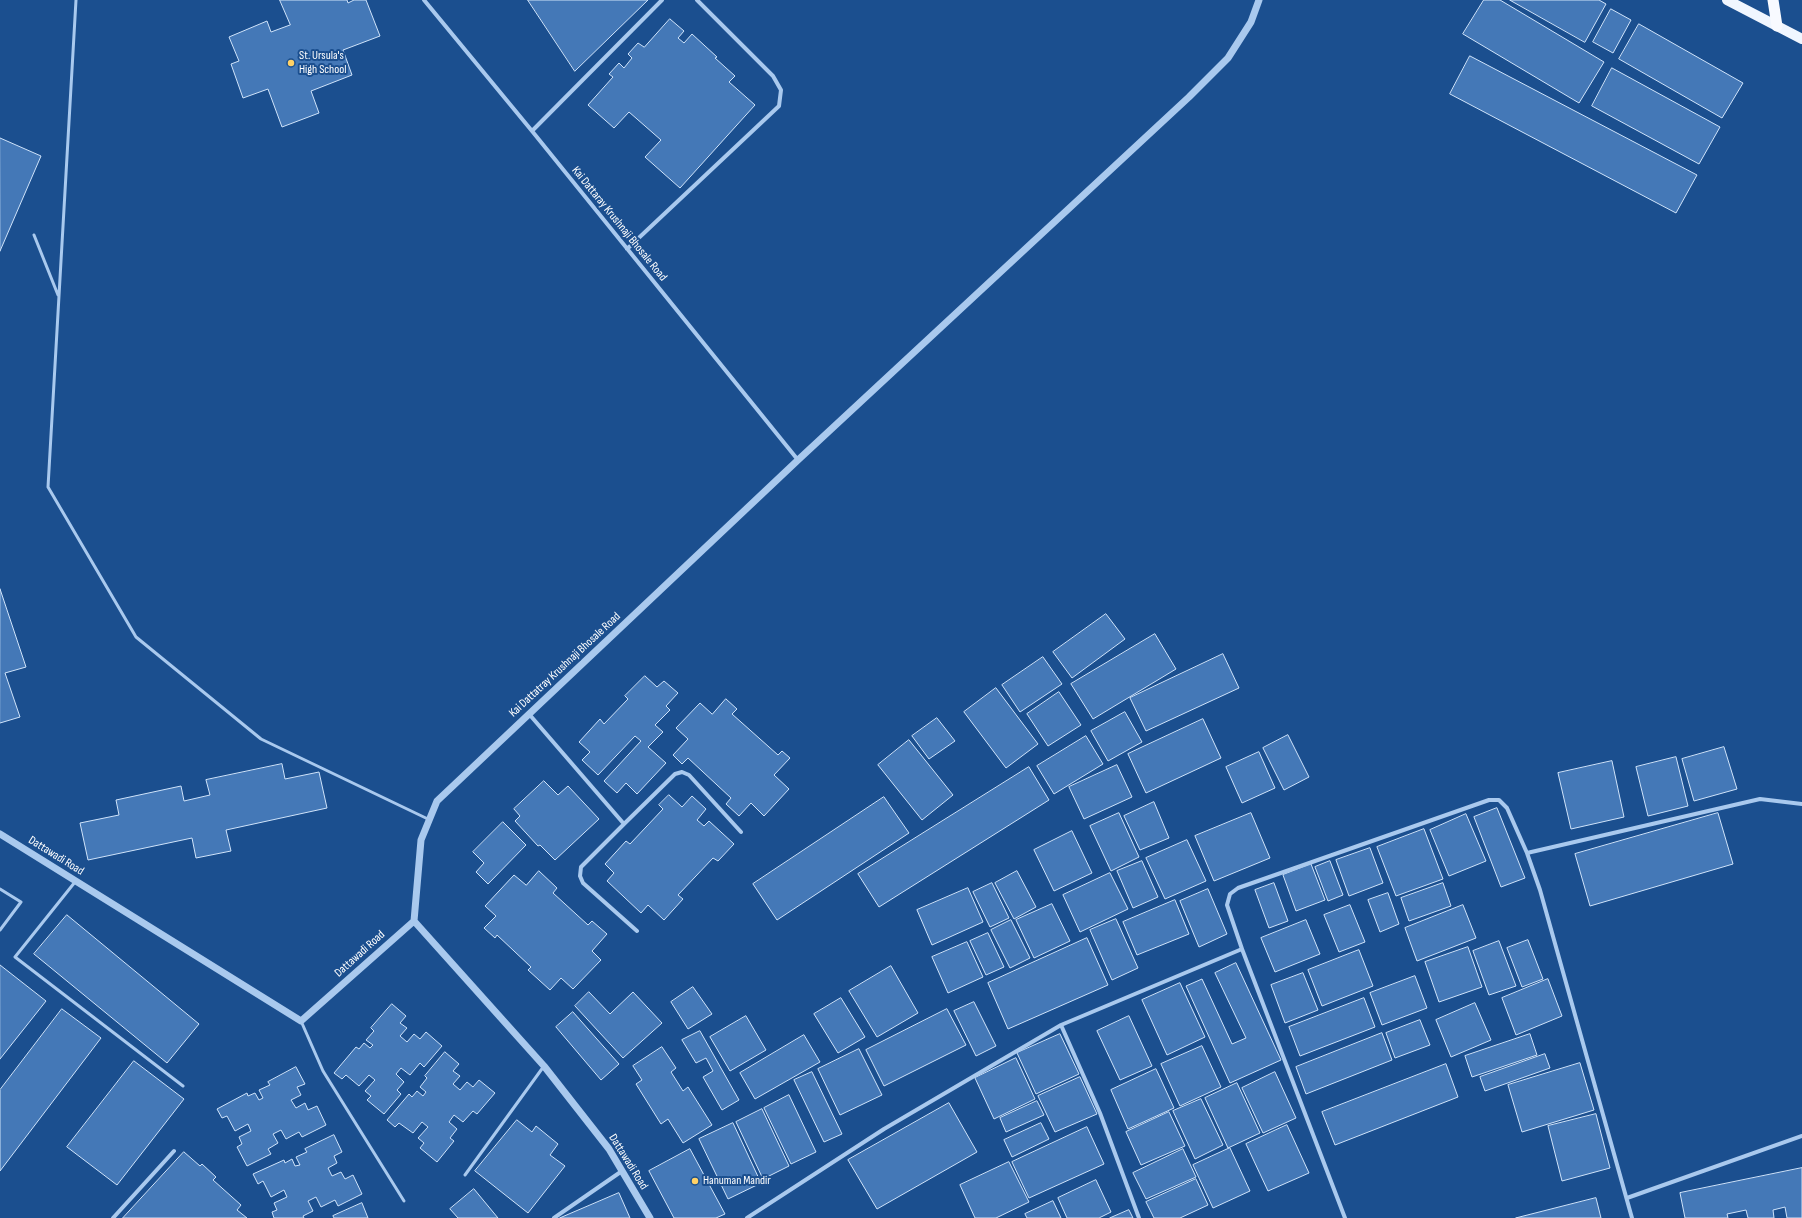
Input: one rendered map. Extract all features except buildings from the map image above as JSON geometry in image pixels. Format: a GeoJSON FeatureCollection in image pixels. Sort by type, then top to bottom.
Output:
{"type":"FeatureCollection","features":[{"type":"Feature","properties":{"kind":"highway"},"geometry":{"type":"LineString","coordinates":[[1773,0],[1777,26]]}},
{"type":"Feature","properties":{"kind":"main road"},"geometry":{"type":"LineString","coordinates":[[1727,0],[1802,39]]}},
{"type":"Feature","properties":{"kind":"street","name":"Kai Dattaray Krushnaji Bhosale Road"},"geometry":{"type":"LineString","coordinates":[[424,0],[798,460]]}},
{"type":"Feature","properties":{"kind":"street"},"geometry":{"type":"LineString","coordinates":[[532,131],[662,0]]}},
{"type":"Feature","properties":{"kind":"street"},"geometry":{"type":"LineString","coordinates":[[627,249],[779,106],[781,90],[773,76],[697,0]]}},
{"type":"Feature","properties":{"kind":"street","name":"Kai Dattatray Krushnaji Bhosale Road"},"geometry":{"type":"LineString","coordinates":[[414,921],[421,840],[437,801],[798,460],[1189,97],[1228,58],[1251,22],[1260,0]]}},
{"type":"Feature","properties":{"kind":"street"},"geometry":{"type":"LineString","coordinates":[[530,714],[624,824]]}},
{"type":"Feature","properties":{"kind":"street"},"geometry":{"type":"LineString","coordinates":[[637,931],[583,883],[580,876],[581,867],[675,774],[682,772],[689,774],[741,832]]}},
{"type":"Feature","properties":{"kind":"street"},"geometry":{"type":"LineString","coordinates":[[1527,853],[1760,799],[1802,804]]}},
{"type":"Feature","properties":{"kind":"street"},"geometry":{"type":"LineString","coordinates":[[1345,1218],[1242,949],[1227,905],[1230,894],[1238,888],[1489,800],[1499,800],[1507,808],[1527,853],[1540,890],[1632,1218]]}},
{"type":"Feature","properties":{"kind":"street","name":"Dattawadi Road"},"geometry":{"type":"LineString","coordinates":[[0,834],[301,1021],[414,921],[544,1066],[609,1149],[650,1218]]}},
{"type":"Feature","properties":{"kind":"street"},"geometry":{"type":"LineString","coordinates":[[747,1218],[884,1129],[1061,1025],[1242,949]]}},
{"type":"Feature","properties":{"kind":"street"},"geometry":{"type":"LineString","coordinates":[[1061,1025],[1100,1113],[1139,1218]]}},
{"type":"Feature","properties":{"kind":"street"},"geometry":{"type":"LineString","coordinates":[[1627,1198],[1802,1136]]}},
{"type":"Feature","properties":{"kind":"street"},"geometry":{"type":"LineString","coordinates":[[113,1218],[174,1151]]}},
{"type":"Feature","properties":{"kind":"street"},"geometry":{"type":"LineString","coordinates":[[554,1218],[622,1171]]}},
{"type":"Feature","properties":{"kind":"lane"},"geometry":{"type":"LineString","coordinates":[[76,0],[48,487],[136,637],[261,739],[430,820]]}},
{"type":"Feature","properties":{"kind":"lane"},"geometry":{"type":"LineString","coordinates":[[34,235],[58,297]]}},
{"type":"Feature","properties":{"kind":"lane"},"geometry":{"type":"LineString","coordinates":[[76,881],[15,957],[183,1086]]}},
{"type":"Feature","properties":{"kind":"lane"},"geometry":{"type":"LineString","coordinates":[[0,889],[21,902],[0,930]]}},
{"type":"Feature","properties":{"kind":"lane"},"geometry":{"type":"LineString","coordinates":[[301,1021],[323,1071],[404,1201]]}},
{"type":"Feature","properties":{"kind":"lane"},"geometry":{"type":"LineString","coordinates":[[465,1175],[544,1066]]}},
{"type":"Feature","properties":{"kind":"place","name":"St. Ursula's High School"},"geometry":{"type":"Point","coordinates":[291,63]}},
{"type":"Feature","properties":{"kind":"place","name":"Hanuman Mandir"},"geometry":{"type":"Point","coordinates":[695,1181]}}]}
